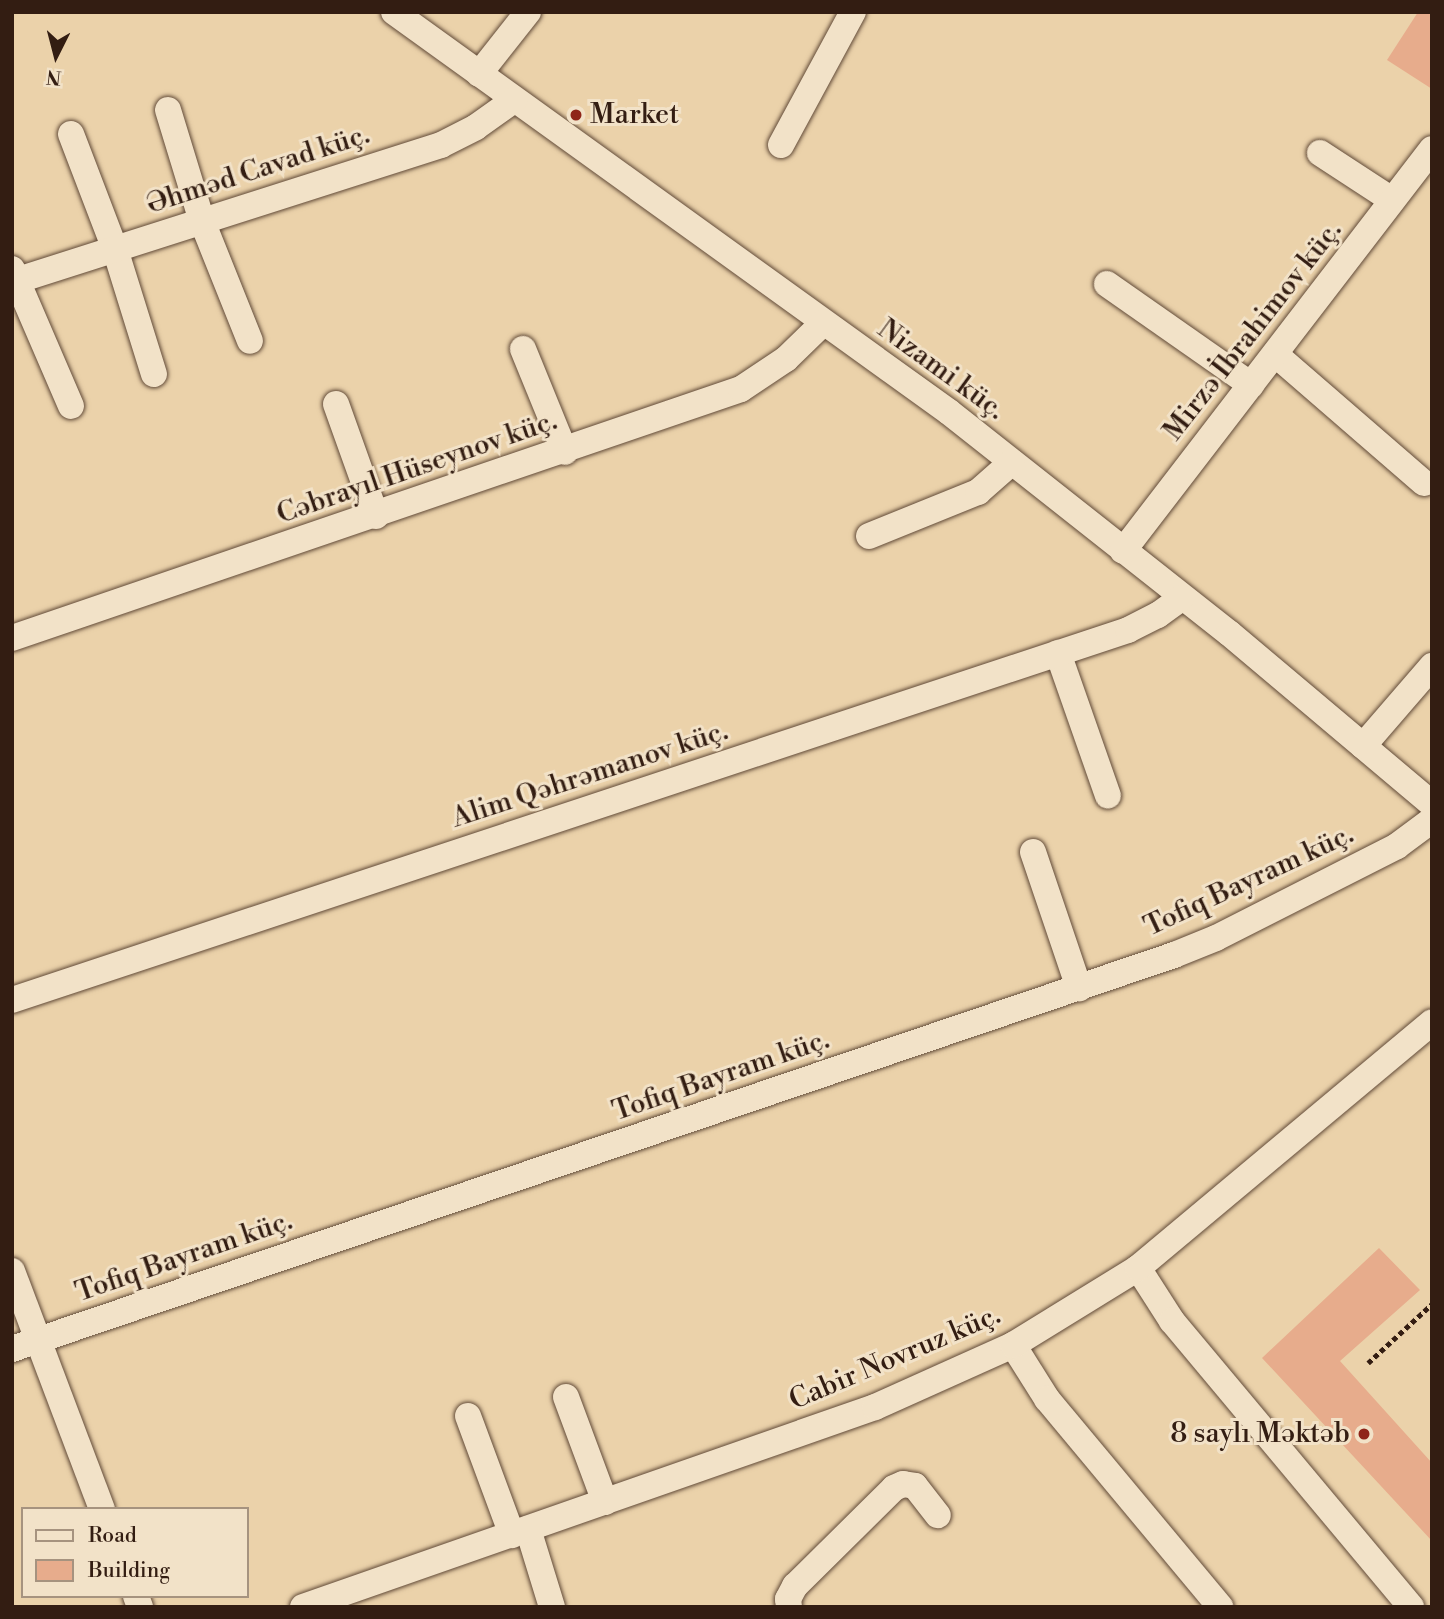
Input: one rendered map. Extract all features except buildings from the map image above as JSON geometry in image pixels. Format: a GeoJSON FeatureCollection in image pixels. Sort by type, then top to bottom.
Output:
{"type":"FeatureCollection","features":[{"type":"Feature","properties":{"kind":"street","name":"Nizami küç."},"geometry":{"type":"LineString","coordinates":[[394,12],[949,412],[1229,634],[1432,804]]}},
{"type":"Feature","properties":{"kind":"street"},"geometry":{"type":"LineString","coordinates":[[479,74],[528,12]]}},
{"type":"Feature","properties":{"kind":"street"},"geometry":{"type":"LineString","coordinates":[[781,145],[853,12]]}},
{"type":"Feature","properties":{"kind":"street","name":"Əhməd Cavad küç."},"geometry":{"type":"LineString","coordinates":[[14,277],[116,249],[441,145],[476,127],[514,100]]}},
{"type":"Feature","properties":{"kind":"street"},"geometry":{"type":"LineString","coordinates":[[168,110],[202,221],[250,341]]}},
{"type":"Feature","properties":{"kind":"street"},"geometry":{"type":"LineString","coordinates":[[71,134],[116,249],[154,374]]}},
{"type":"Feature","properties":{"kind":"street","name":"Mirzə İbrahimov küç."},"geometry":{"type":"LineString","coordinates":[[1123,551],[1392,200],[1424,177],[1432,149]]}},
{"type":"Feature","properties":{"kind":"street"},"geometry":{"type":"LineString","coordinates":[[1320,153],[1392,200]]}},
{"type":"Feature","properties":{"kind":"street"},"geometry":{"type":"LineString","coordinates":[[14,277],[71,406]]}},
{"type":"Feature","properties":{"kind":"street"},"geometry":{"type":"LineString","coordinates":[[1107,284],[1251,385]]}},
{"type":"Feature","properties":{"kind":"street","name":"Cəbrayıl Hüseynov küç."},"geometry":{"type":"LineString","coordinates":[[12,638],[565,452],[741,389],[786,359],[823,323]]}},
{"type":"Feature","properties":{"kind":"street"},"geometry":{"type":"LineString","coordinates":[[523,349],[565,452]]}},
{"type":"Feature","properties":{"kind":"street"},"geometry":{"type":"LineString","coordinates":[[1275,354],[1424,483]]}},
{"type":"Feature","properties":{"kind":"street"},"geometry":{"type":"LineString","coordinates":[[336,404],[376,516]]}},
{"type":"Feature","properties":{"kind":"street"},"geometry":{"type":"LineString","coordinates":[[869,536],[978,492],[1012,462]]}},
{"type":"Feature","properties":{"kind":"street","name":"Alim Qəhrəmanov küç."},"geometry":{"type":"LineString","coordinates":[[12,1000],[1128,629],[1158,615],[1181,598]]}},
{"type":"Feature","properties":{"kind":"street"},"geometry":{"type":"LineString","coordinates":[[1058,653],[1108,796]]}},
{"type":"Feature","properties":{"kind":"street"},"geometry":{"type":"LineString","coordinates":[[1363,746],[1432,666]]}},
{"type":"Feature","properties":{"kind":"street","name":"Tofiq Bayram küç."},"geometry":{"type":"LineString","coordinates":[[12,1349],[1079,988],[1216,939],[1397,846],[1432,820]]}},
{"type":"Feature","properties":{"kind":"street"},"geometry":{"type":"LineString","coordinates":[[1033,852],[1079,988]]}},
{"type":"Feature","properties":{"kind":"street","name":"Cabir Novruz küç."},"geometry":{"type":"LineString","coordinates":[[303,1607],[345,1600],[520,1532],[875,1407],[1013,1345],[1138,1268],[1432,1022]]}},
{"type":"Feature","properties":{"kind":"street"},"geometry":{"type":"LineString","coordinates":[[1138,1268],[1172,1321],[1411,1607]]}},
{"type":"Feature","properties":{"kind":"street"},"geometry":{"type":"LineString","coordinates":[[12,1271],[101,1507]]}},
{"type":"Feature","properties":{"kind":"street"},"geometry":{"type":"LineString","coordinates":[[1013,1345],[1047,1399],[1220,1607]]}},
{"type":"Feature","properties":{"kind":"street"},"geometry":{"type":"LineString","coordinates":[[566,1397],[605,1502]]}},
{"type":"Feature","properties":{"kind":"street"},"geometry":{"type":"LineString","coordinates":[[468,1416],[552,1607]]}},
{"type":"Feature","properties":{"kind":"street"},"geometry":{"type":"LineString","coordinates":[[789,1607],[789,1599],[795,1586],[894,1488],[902,1484],[915,1486],[938,1515]]}},
{"type":"Feature","properties":{"kind":"path"},"geometry":{"type":"LineString","coordinates":[[1368,1363],[1432,1304]]}},
{"type":"Feature","properties":{"kind":"place","name":"Market"},"geometry":{"type":"Point","coordinates":[576,115]}},
{"type":"Feature","properties":{"kind":"place","name":"8 saylı Məktəb"},"geometry":{"type":"Point","coordinates":[1364,1434]}}]}
